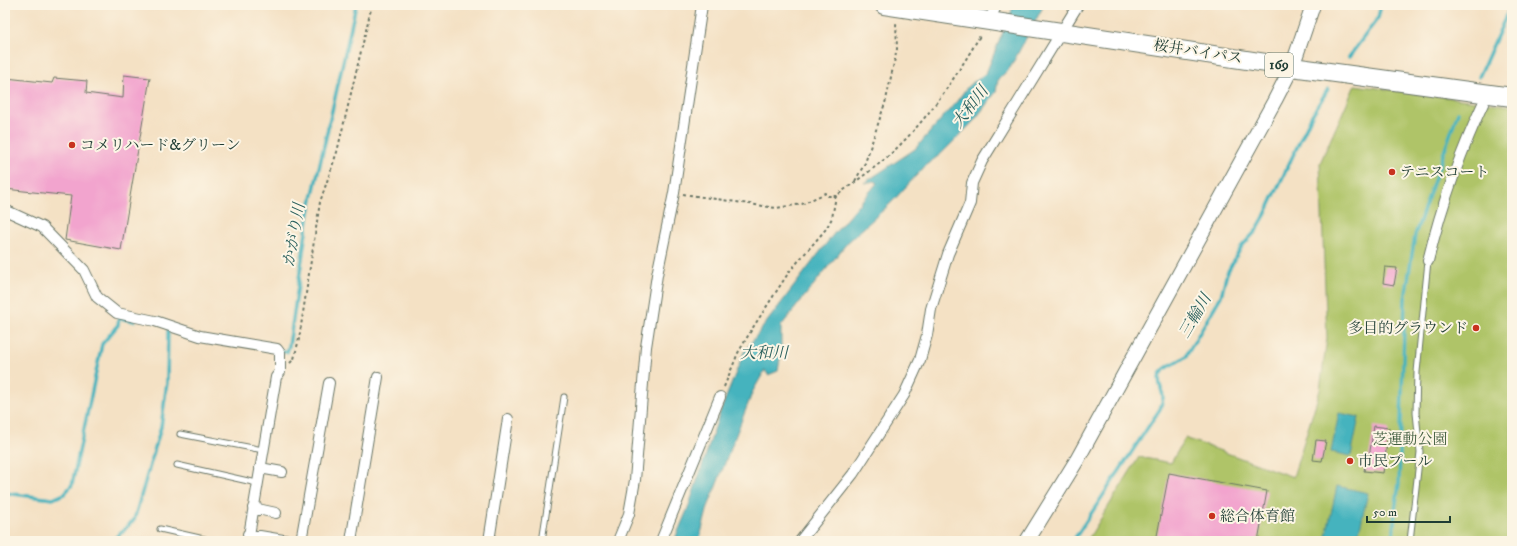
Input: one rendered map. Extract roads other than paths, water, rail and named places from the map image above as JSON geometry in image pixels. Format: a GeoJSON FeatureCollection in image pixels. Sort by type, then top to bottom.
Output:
{"type":"FeatureCollection","features":[{"type":"Feature","properties":{"kind":"highway","name":"桜井バイパス"},"geometry":{"type":"LineString","coordinates":[[891,6],[997,16],[1054,30],[1292,67],[1487,95],[1512,97]]}},
{"type":"Feature","properties":{"kind":"street"},"geometry":{"type":"LineString","coordinates":[[618,541],[629,514],[635,480],[646,347],[657,275],[674,193],[702,5]]}},
{"type":"Feature","properties":{"kind":"street"},"geometry":{"type":"LineString","coordinates":[[800,541],[853,474],[904,395],[920,360],[927,335],[931,309],[948,254],[970,203],[972,182],[1054,30],[1078,5]]}},
{"type":"Feature","properties":{"kind":"street"},"geometry":{"type":"LineString","coordinates":[[1027,541],[1077,460],[1272,107],[1292,67],[1313,5]]}},
{"type":"Feature","properties":{"kind":"street"},"geometry":{"type":"LineString","coordinates":[[1428,261],[1437,224],[1449,190],[1455,167],[1487,95]]}},
{"type":"Feature","properties":{"kind":"street"},"geometry":{"type":"LineString","coordinates":[[5,210],[42,227],[84,270],[97,297],[117,314],[155,321],[200,336],[277,349],[280,353],[279,373],[276,377],[248,537],[289,541]]}},
{"type":"Feature","properties":{"kind":"street"},"geometry":{"type":"LineString","coordinates":[[351,541],[378,377]]}},
{"type":"Feature","properties":{"kind":"street"},"geometry":{"type":"LineString","coordinates":[[301,541],[329,383]]}},
{"type":"Feature","properties":{"kind":"street"},"geometry":{"type":"LineString","coordinates":[[661,541],[720,397]]}},
{"type":"Feature","properties":{"kind":"street"},"geometry":{"type":"LineString","coordinates":[[489,541],[508,419]]}},
{"type":"Feature","properties":{"kind":"street"},"geometry":{"type":"LineString","coordinates":[[260,468],[282,472]]}},
{"type":"Feature","properties":{"kind":"street"},"geometry":{"type":"LineString","coordinates":[[253,508],[276,513]]}},
{"type":"Feature","properties":{"kind":"lane"},"geometry":{"type":"LineString","coordinates":[[1410,541],[1420,452],[1416,413],[1417,372],[1428,261]]}},
{"type":"Feature","properties":{"kind":"lane"},"geometry":{"type":"LineString","coordinates":[[542,541],[564,397]]}},
{"type":"Feature","properties":{"kind":"lane"},"geometry":{"type":"LineString","coordinates":[[180,434],[263,450]]}},
{"type":"Feature","properties":{"kind":"lane"},"geometry":{"type":"LineString","coordinates":[[177,464],[257,483]]}},
{"type":"Feature","properties":{"kind":"lane"},"geometry":{"type":"LineString","coordinates":[[160,529],[213,541]]}},
{"type":"Feature","properties":{"kind":"water","name":"大和川"},"geometry":{"type":"Polygon","coordinates":[[[1014,5],[1044,5],[1010,68],[998,80],[996,92],[973,122],[941,154],[926,165],[891,203],[847,243],[781,326],[781,353],[778,371],[768,375],[765,370],[753,391],[708,507],[699,541],[674,541],[688,508],[719,415],[744,352],[832,236],[877,183],[875,181],[864,183],[915,149],[957,101],[968,86],[986,73],[1014,5]]]}},
{"type":"Feature","properties":{"kind":"water"},"geometry":{"type":"Polygon","coordinates":[[[1339,413],[1359,417],[1351,456],[1331,452],[1339,413]]]}},
{"type":"Feature","properties":{"kind":"water"},"geometry":{"type":"Polygon","coordinates":[[[1337,486],[1368,493],[1357,541],[1325,541],[1337,486]]]}},
{"type":"Feature","properties":{"kind":"waterway","name":"かがり川"},"geometry":{"type":"LineString","coordinates":[[282,352],[287,352],[289,346],[309,212],[356,5]]}},
{"type":"Feature","properties":{"kind":"waterway","name":"三輪川"},"geometry":{"type":"LineString","coordinates":[[1349,57],[1378,18],[1381,5]]}},
{"type":"Feature","properties":{"kind":"waterway"},"geometry":{"type":"LineString","coordinates":[[1479,77],[1511,5]]}},
{"type":"Feature","properties":{"kind":"waterway","name":"三輪川"},"geometry":{"type":"LineString","coordinates":[[1073,541],[1160,409],[1163,397],[1159,378],[1162,371],[1186,356],[1221,296],[1227,273],[1242,246],[1256,231],[1264,217],[1312,115],[1328,89]]}},
{"type":"Feature","properties":{"kind":"waterway"},"geometry":{"type":"LineString","coordinates":[[1393,541],[1395,510],[1399,484],[1405,299],[1415,235],[1458,112]]}},
{"type":"Feature","properties":{"kind":"waterway"},"geometry":{"type":"LineString","coordinates":[[5,493],[53,499],[64,494],[72,485],[102,344],[118,325],[119,318],[134,321]]}},
{"type":"Feature","properties":{"kind":"waterway"},"geometry":{"type":"LineString","coordinates":[[112,541],[134,520],[161,427],[167,382],[168,330]]}},
{"type":"Feature","properties":{"kind":"place","name":"コメリハード&グリーン"},"geometry":{"type":"Point","coordinates":[72,145]}},
{"type":"Feature","properties":{"kind":"place","name":"テニスコート"},"geometry":{"type":"Point","coordinates":[1392,172]}},
{"type":"Feature","properties":{"kind":"place","name":"多目的グラウンド"},"geometry":{"type":"Point","coordinates":[1476,328]}},
{"type":"Feature","properties":{"kind":"place","name":"市民プール"},"geometry":{"type":"Point","coordinates":[1350,461]}},
{"type":"Feature","properties":{"kind":"place","name":"総合体育館"},"geometry":{"type":"Point","coordinates":[1212,516]}},
{"type":"Feature","properties":{"kind":"park label","name":"芝運動公園"},"geometry":{"type":"Point","coordinates":[1410,439]}}]}
